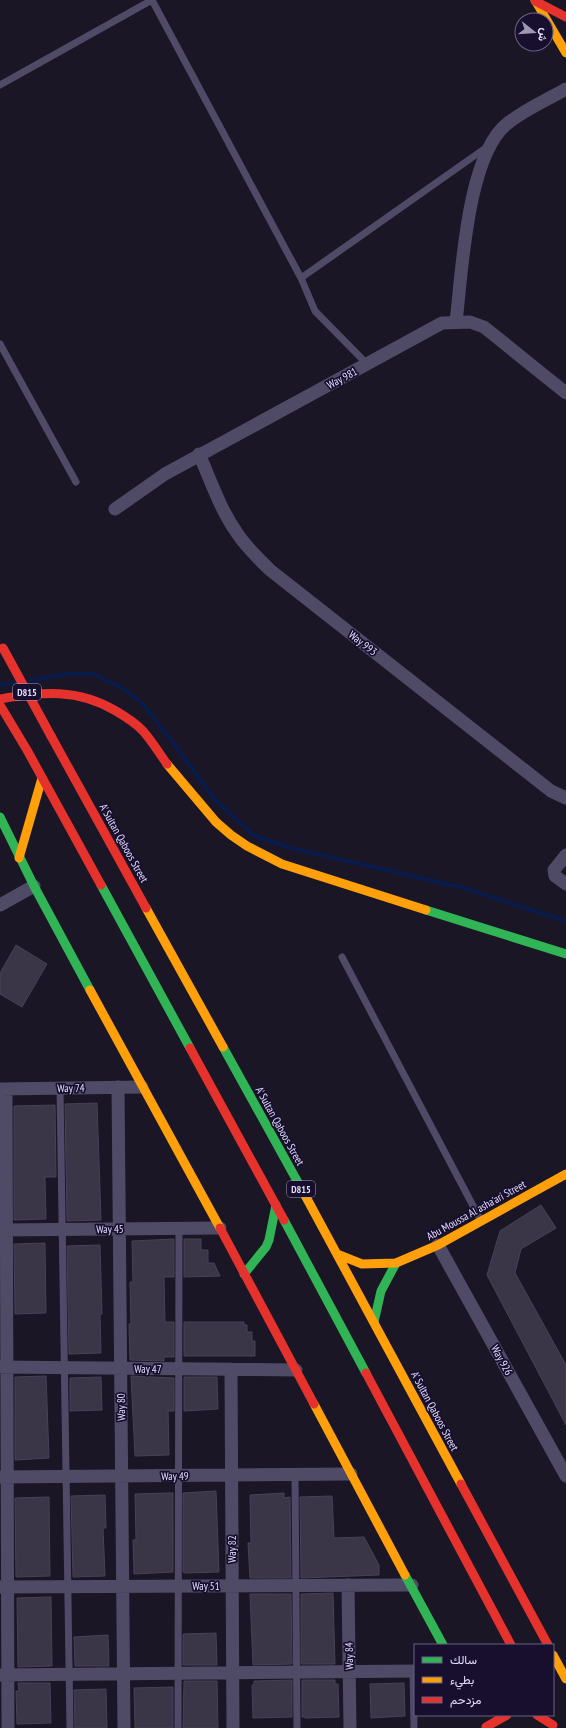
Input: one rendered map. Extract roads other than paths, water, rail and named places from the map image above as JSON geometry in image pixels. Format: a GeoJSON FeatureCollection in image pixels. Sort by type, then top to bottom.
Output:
{"type":"FeatureCollection","features":[{"type":"Feature","properties":{"kind":"main road"},"geometry":{"type":"LineString","coordinates":[[535,0],[566,17]]}},
{"type":"Feature","properties":{"kind":"main road"},"geometry":{"type":"LineString","coordinates":[[535,0],[564,47]]}},
{"type":"Feature","properties":{"kind":"main road","name":"A' Sultan Qaboos Street"},"geometry":{"type":"LineString","coordinates":[[2,645],[337,1254],[547,1644]]}},
{"type":"Feature","properties":{"kind":"main road"},"geometry":{"type":"LineString","coordinates":[[0,698],[52,692],[80,696],[102,704],[126,718],[142,731],[157,752],[216,822],[232,837],[262,854],[282,864],[566,954]]}},
{"type":"Feature","properties":{"kind":"main road","name":"D815"},"geometry":{"type":"LineString","coordinates":[[0,705],[27,750],[276,1205],[510,1644]]}},
{"type":"Feature","properties":{"kind":"main road"},"geometry":{"type":"LineString","coordinates":[[19,858],[42,778]]}},
{"type":"Feature","properties":{"kind":"main road"},"geometry":{"type":"LineString","coordinates":[[0,817],[4,822],[19,858],[142,1087],[220,1228],[351,1474],[412,1584],[442,1644]]}},
{"type":"Feature","properties":{"kind":"main road","name":"Abu Moussa Al asha'ari Street"},"geometry":{"type":"LineString","coordinates":[[337,1254],[362,1264],[396,1263],[438,1245],[566,1174]]}},
{"type":"Feature","properties":{"kind":"main road"},"geometry":{"type":"LineString","coordinates":[[244,1274],[270,1240],[276,1205]]}},
{"type":"Feature","properties":{"kind":"main road"},"geometry":{"type":"LineString","coordinates":[[374,1322],[377,1302],[383,1284],[396,1263]]}},
{"type":"Feature","properties":{"kind":"main road"},"geometry":{"type":"LineString","coordinates":[[554,1657],[566,1679]]}},
{"type":"Feature","properties":{"kind":"main road"},"geometry":{"type":"LineString","coordinates":[[485,1725],[505,1716]]}},
{"type":"Feature","properties":{"kind":"main road"},"geometry":{"type":"LineString","coordinates":[[539,1716],[554,1726]]}},
{"type":"Feature","properties":{"kind":"main road"},"geometry":{"type":"LineString","coordinates":[[549,1716],[554,1726]]}},
{"type":"Feature","properties":{"kind":"street"},"geometry":{"type":"LineString","coordinates":[[456,322],[468,222],[480,172],[490,145],[508,123],[566,89]]}},
{"type":"Feature","properties":{"kind":"street","name":"Way 981"},"geometry":{"type":"LineString","coordinates":[[115,510],[165,474],[442,323],[470,322],[484,327],[566,393]]}},
{"type":"Feature","properties":{"kind":"street","name":"Way 993"},"geometry":{"type":"LineString","coordinates":[[200,454],[220,505],[236,533],[270,570],[551,791],[566,798]]}},
{"type":"Feature","properties":{"kind":"street"},"geometry":{"type":"LineString","coordinates":[[566,855],[554,870],[555,876],[566,884]]}},
{"type":"Feature","properties":{"kind":"street"},"geometry":{"type":"LineString","coordinates":[[0,905],[34,886]]}},
{"type":"Feature","properties":{"kind":"street","name":"Way 80"},"geometry":{"type":"LineString","coordinates":[[118,1087],[124,1728]]}},
{"type":"Feature","properties":{"kind":"street","name":"Way 74"},"geometry":{"type":"LineString","coordinates":[[3,1089],[142,1087]]}},
{"type":"Feature","properties":{"kind":"street"},"geometry":{"type":"LineString","coordinates":[[3,1089],[4,1675],[8,1728]]}},
{"type":"Feature","properties":{"kind":"street","name":"Way 45"},"geometry":{"type":"LineString","coordinates":[[3,1230],[220,1228]]}},
{"type":"Feature","properties":{"kind":"street","name":"Way 926"},"geometry":{"type":"LineString","coordinates":[[438,1245],[566,1476]]}},
{"type":"Feature","properties":{"kind":"street","name":"Way 47"},"geometry":{"type":"LineString","coordinates":[[3,1367],[296,1370]]}},
{"type":"Feature","properties":{"kind":"street","name":"Way 82"},"geometry":{"type":"LineString","coordinates":[[230,1369],[233,1728]]}},
{"type":"Feature","properties":{"kind":"street","name":"Way 49"},"geometry":{"type":"LineString","coordinates":[[4,1477],[351,1474]]}},
{"type":"Feature","properties":{"kind":"street","name":"Way 51"},"geometry":{"type":"LineString","coordinates":[[4,1587],[412,1584]]}},
{"type":"Feature","properties":{"kind":"street","name":"Way 84"},"geometry":{"type":"LineString","coordinates":[[348,1585],[350,1728]]}},
{"type":"Feature","properties":{"kind":"street"},"geometry":{"type":"LineString","coordinates":[[4,1675],[414,1671]]}},
{"type":"Feature","properties":{"kind":"lane"},"geometry":{"type":"LineString","coordinates":[[0,85],[152,0],[301,278],[315,311],[367,364]]}},
{"type":"Feature","properties":{"kind":"lane"},"geometry":{"type":"LineString","coordinates":[[301,278],[490,145]]}},
{"type":"Feature","properties":{"kind":"lane"},"geometry":{"type":"LineString","coordinates":[[0,344],[76,482]]}},
{"type":"Feature","properties":{"kind":"lane"},"geometry":{"type":"LineString","coordinates":[[342,957],[481,1221]]}},
{"type":"Feature","properties":{"kind":"lane"},"geometry":{"type":"LineString","coordinates":[[60,1088],[70,1728]]}},
{"type":"Feature","properties":{"kind":"lane"},"geometry":{"type":"LineString","coordinates":[[178,1728],[179,1229]]}},
{"type":"Feature","properties":{"kind":"lane"},"geometry":{"type":"LineString","coordinates":[[295,1475],[297,1728]]}},
{"type":"Feature","properties":{"kind":"lane"},"geometry":{"type":"LineString","coordinates":[[414,1671],[414,1728]]}},
{"type":"Feature","properties":{"kind":"waterway"},"geometry":{"type":"LineString","coordinates":[[29,681],[66,674],[94,674],[122,688],[141,702],[215,800],[255,836],[291,848],[464,888],[566,921]]}},
{"type":"Feature","properties":{"kind":"waterway"},"geometry":{"type":"LineString","coordinates":[[0,685],[15,683]]}}]}
